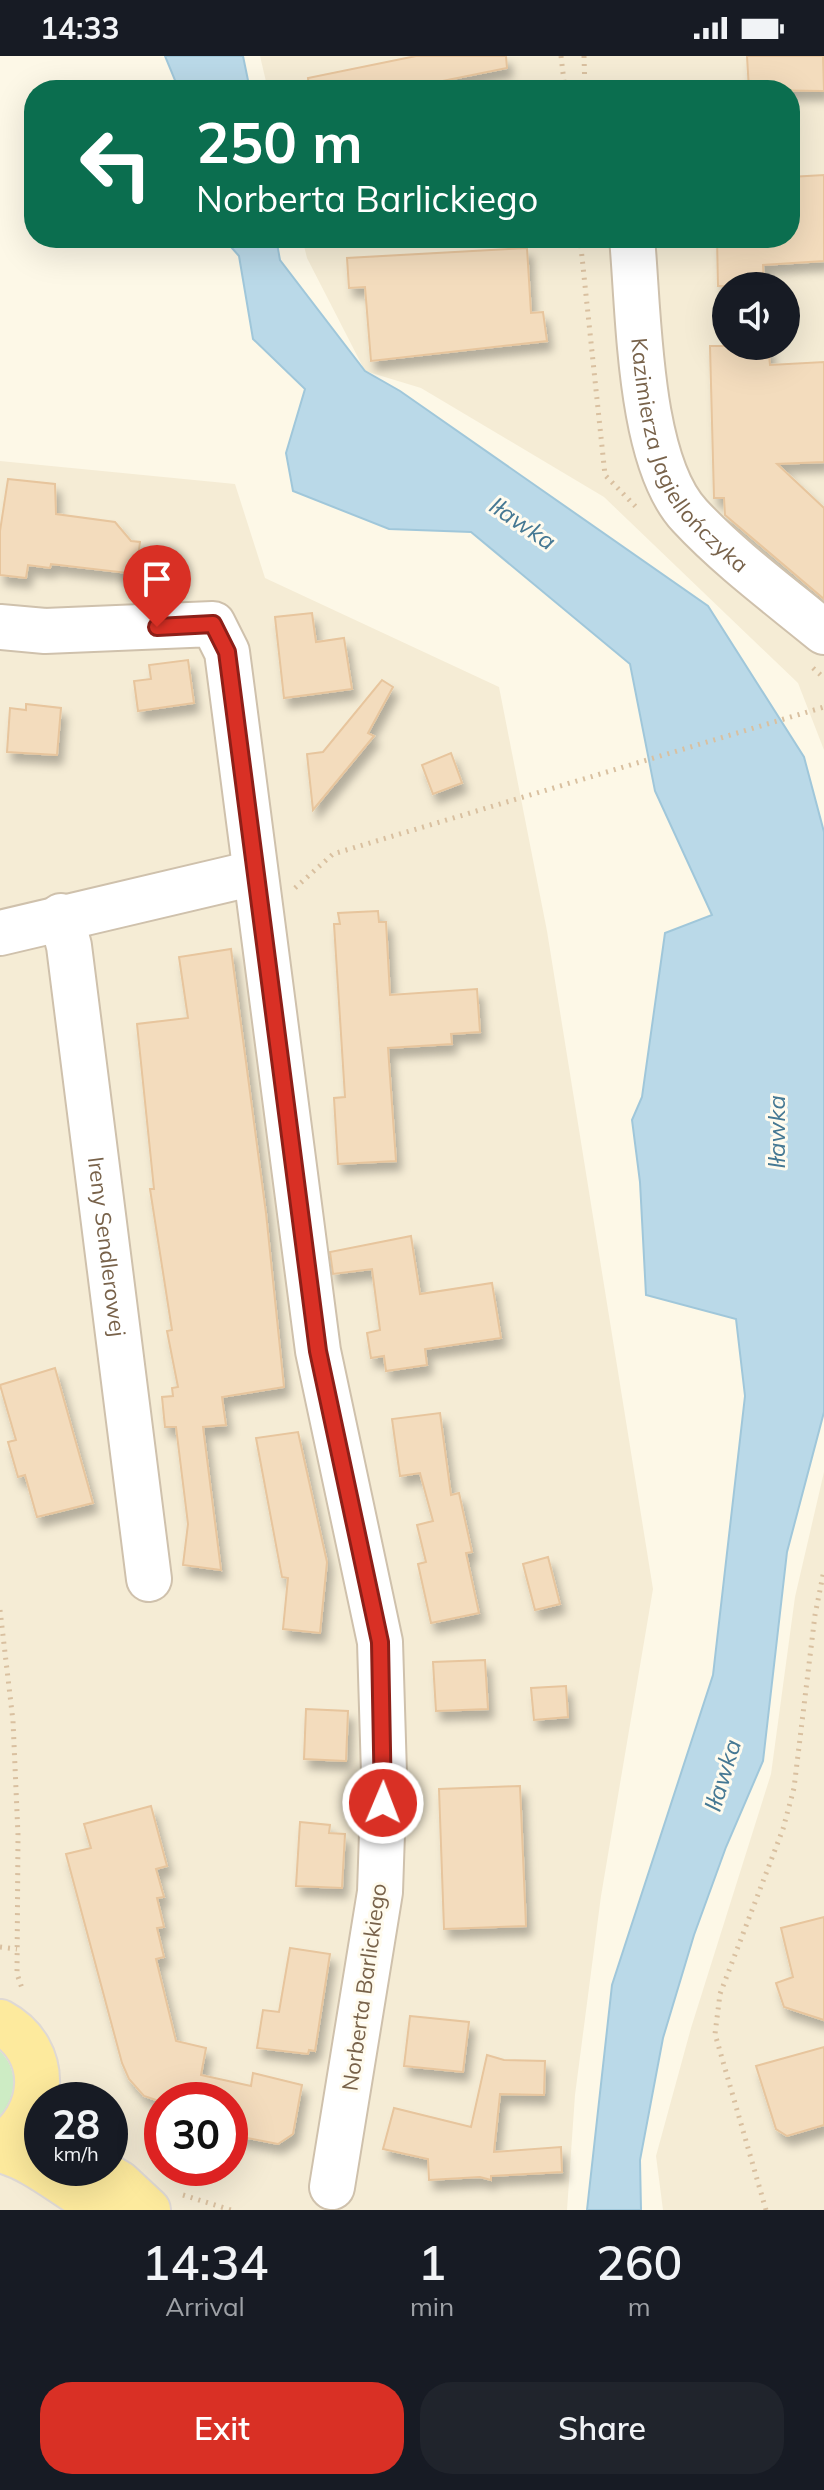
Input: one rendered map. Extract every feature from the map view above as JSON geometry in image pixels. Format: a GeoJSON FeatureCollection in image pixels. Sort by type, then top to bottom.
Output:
{"type":"FeatureCollection","features":[{"type":"Feature","properties":{"kind":"main road"},"geometry":{"type":"LineString","coordinates":[[4,2019],[26,2044],[35,2062],[39,2082]]}},
{"type":"Feature","properties":{"kind":"main road"},"geometry":{"type":"LineString","coordinates":[[24,2125],[0,2148],[20,2155],[83,2198],[109,2210]]}},
{"type":"Feature","properties":{"kind":"main road"},"geometry":{"type":"LineString","coordinates":[[122,2186],[148,2210]]}},
{"type":"Feature","properties":{"kind":"street","name":"Kazimierza Jagiellończyka"},"geometry":{"type":"LineString","coordinates":[[633,248],[650,420],[662,471],[688,514],[824,632]]}},
{"type":"Feature","properties":{"kind":"street","name":"Norberta Barlickiego"},"geometry":{"type":"LineString","coordinates":[[0,627],[45,631],[213,624],[227,652],[318,1351],[380,1642],[384,1774],[380,1892],[332,2187]]}},
{"type":"Feature","properties":{"kind":"street"},"geometry":{"type":"LineString","coordinates":[[0,933],[61,916],[256,886]]}},
{"type":"Feature","properties":{"kind":"street","name":"Ireny Sendlerowej"},"geometry":{"type":"LineString","coordinates":[[61,916],[69,946],[149,1579]]}},
{"type":"Feature","properties":{"kind":"path"},"geometry":{"type":"LineString","coordinates":[[561,56],[564,80]]}},
{"type":"Feature","properties":{"kind":"path"},"geometry":{"type":"LineString","coordinates":[[584,56],[585,80]]}},
{"type":"Feature","properties":{"kind":"path"},"geometry":{"type":"LineString","coordinates":[[256,886],[286,896],[333,854],[795,713],[824,707]]}},
{"type":"Feature","properties":{"kind":"path"},"geometry":{"type":"LineString","coordinates":[[766,2210],[715,2034],[720,1994],[783,1829],[794,1788],[815,1615],[824,1570]]}},
{"type":"Feature","properties":{"kind":"path"},"geometry":{"type":"LineString","coordinates":[[0,1610],[13,1721],[18,1835],[17,1949],[0,1947]]}},
{"type":"Feature","properties":{"kind":"shaded area"},"geometry":{"type":"Polygon","coordinates":[[[260,56],[824,56],[824,750],[798,683],[604,497],[421,388],[365,371],[304,248],[800,248],[800,80],[266,80],[260,56]]]}},
{"type":"Feature","properties":{"kind":"shaded area"},"geometry":{"type":"Polygon","coordinates":[[[0,461],[235,484],[265,578],[499,687],[547,931],[653,1589],[601,1896],[575,2095],[567,2210],[0,2210],[0,461]]]}},
{"type":"Feature","properties":{"kind":"shaded area"},"geometry":{"type":"Polygon","coordinates":[[[824,1472],[824,2210],[663,2210],[656,2156],[691,2028],[771,1774],[795,1597],[824,1472]]]}},
{"type":"Feature","properties":{"kind":"green space"},"geometry":{"type":"Polygon","coordinates":[[[0,2051],[10,2066],[14,2083],[10,2100],[0,2116],[0,2051]]]}},
{"type":"Feature","properties":{"kind":"water"},"geometry":{"type":"Polygon","coordinates":[[[165,56],[243,56],[248,80],[175,80],[165,56]]]}},
{"type":"Feature","properties":{"kind":"water","name":"Iławka"},"geometry":{"type":"Polygon","coordinates":[[[232,248],[278,248],[280,260],[365,371],[400,391],[708,606],[804,757],[824,832],[824,1412],[787,1552],[763,1761],[726,1847],[694,1935],[663,2038],[640,2160],[641,2210],[587,2210],[612,1985],[713,1675],[745,1396],[736,1319],[646,1295],[640,1182],[632,1120],[642,1097],[665,933],[712,915],[655,791],[630,664],[471,532],[389,529],[293,491],[286,453],[305,389],[253,339],[239,256],[232,248]]]}},
{"type":"Feature","properties":{"kind":"building"},"geometry":{"type":"Polygon","coordinates":[[[416,56],[506,56],[507,68],[448,80],[308,78],[416,56]]]}},
{"type":"Feature","properties":{"kind":"building"},"geometry":{"type":"Polygon","coordinates":[[[747,56],[823,56],[824,91],[800,91],[800,80],[748,80],[747,56]]]}},
{"type":"Feature","properties":{"kind":"building"},"geometry":{"type":"Polygon","coordinates":[[[824,175],[824,261],[763,265],[763,272],[718,272],[717,248],[800,248],[800,176],[824,175]]]}},
{"type":"Feature","properties":{"kind":"building"},"geometry":{"type":"Polygon","coordinates":[[[527,248],[531,313],[543,312],[547,341],[371,361],[365,287],[349,288],[347,258],[527,248]]]}},
{"type":"Feature","properties":{"kind":"building"},"geometry":{"type":"Polygon","coordinates":[[[710,346],[712,360],[769,360],[770,365],[824,362],[824,462],[777,464],[824,508],[824,599],[725,515],[724,498],[714,498],[710,346]]]}},
{"type":"Feature","properties":{"kind":"building"},"geometry":{"type":"Polygon","coordinates":[[[8,479],[55,484],[56,514],[115,522],[131,541],[140,542],[136,574],[51,564],[50,568],[28,565],[26,578],[0,575],[0,531],[8,479]]]}},
{"type":"Feature","properties":{"kind":"building"},"geometry":{"type":"Polygon","coordinates":[[[312,613],[316,642],[344,638],[352,689],[284,698],[275,617],[312,613]]]}},
{"type":"Feature","properties":{"kind":"building"},"geometry":{"type":"Polygon","coordinates":[[[188,660],[194,703],[138,711],[134,681],[151,679],[149,665],[188,660]]]}},
{"type":"Feature","properties":{"kind":"building"},"geometry":{"type":"Polygon","coordinates":[[[382,680],[393,687],[368,733],[374,736],[313,810],[307,754],[323,752],[382,680]]]}},
{"type":"Feature","properties":{"kind":"building"},"geometry":{"type":"Polygon","coordinates":[[[26,704],[61,708],[57,755],[7,752],[10,708],[26,710],[26,704]]]}},
{"type":"Feature","properties":{"kind":"building"},"geometry":{"type":"Polygon","coordinates":[[[451,753],[462,783],[433,794],[422,765],[451,753]]]}},
{"type":"Feature","properties":{"kind":"building"},"geometry":{"type":"Polygon","coordinates":[[[378,911],[379,922],[386,922],[390,995],[477,989],[480,1032],[451,1034],[452,1044],[388,1048],[396,1161],[338,1164],[334,1098],[345,1097],[334,924],[340,924],[338,913],[378,911]]]}},
{"type":"Feature","properties":{"kind":"building"},"geometry":{"type":"Polygon","coordinates":[[[231,949],[266,1213],[284,1387],[222,1397],[226,1425],[203,1427],[221,1570],[183,1565],[188,1524],[176,1427],[165,1427],[162,1397],[173,1396],[172,1388],[178,1387],[167,1331],[172,1330],[150,1189],[154,1189],[137,1024],[188,1018],[179,957],[231,949]]]}},
{"type":"Feature","properties":{"kind":"building"},"geometry":{"type":"Polygon","coordinates":[[[411,1236],[420,1294],[492,1283],[501,1338],[425,1349],[427,1365],[386,1371],[384,1356],[371,1358],[367,1333],[380,1330],[372,1269],[333,1274],[330,1252],[411,1236]]]}},
{"type":"Feature","properties":{"kind":"building"},"geometry":{"type":"Polygon","coordinates":[[[55,1368],[93,1503],[37,1517],[25,1475],[18,1477],[8,1442],[16,1440],[0,1385],[55,1368]]]}},
{"type":"Feature","properties":{"kind":"building"},"geometry":{"type":"Polygon","coordinates":[[[440,1413],[451,1495],[459,1493],[472,1552],[466,1553],[479,1613],[431,1623],[418,1564],[426,1562],[417,1525],[433,1521],[420,1473],[400,1476],[392,1419],[440,1413]]]}},
{"type":"Feature","properties":{"kind":"building"},"geometry":{"type":"Polygon","coordinates":[[[298,1432],[327,1562],[320,1633],[283,1629],[288,1578],[282,1577],[256,1438],[298,1432]]]}},
{"type":"Feature","properties":{"kind":"building"},"geometry":{"type":"Polygon","coordinates":[[[548,1557],[560,1604],[535,1610],[523,1564],[548,1557]]]}},
{"type":"Feature","properties":{"kind":"building"},"geometry":{"type":"Polygon","coordinates":[[[485,1660],[488,1709],[436,1711],[433,1662],[485,1660]]]}},
{"type":"Feature","properties":{"kind":"building"},"geometry":{"type":"Polygon","coordinates":[[[566,1686],[568,1717],[534,1720],[531,1688],[566,1686]]]}},
{"type":"Feature","properties":{"kind":"building"},"geometry":{"type":"Polygon","coordinates":[[[306,1709],[348,1711],[346,1761],[304,1759],[306,1709]]]}},
{"type":"Feature","properties":{"kind":"building"},"geometry":{"type":"Polygon","coordinates":[[[520,1786],[526,1926],[444,1929],[439,1789],[520,1786]]]}},
{"type":"Feature","properties":{"kind":"building"},"geometry":{"type":"Polygon","coordinates":[[[151,1806],[167,1866],[156,1869],[164,1897],[157,1898],[164,1927],[157,1928],[164,1957],[156,1959],[176,2041],[206,2048],[201,2075],[233,2082],[144,2082],[144,2096],[129,2079],[122,2063],[66,1854],[91,1848],[84,1824],[151,1806]]]}},
{"type":"Feature","properties":{"kind":"building"},"geometry":{"type":"Polygon","coordinates":[[[300,1822],[330,1825],[329,1833],[345,1834],[342,1888],[296,1886],[300,1822]]]}},
{"type":"Feature","properties":{"kind":"building"},"geometry":{"type":"Polygon","coordinates":[[[824,1917],[824,2020],[784,2007],[776,1983],[793,1977],[781,1928],[824,1917]]]}},
{"type":"Feature","properties":{"kind":"building"},"geometry":{"type":"Polygon","coordinates":[[[290,1948],[330,1954],[315,2051],[309,2050],[308,2054],[257,2048],[263,2010],[279,2012],[290,1948]]]}},
{"type":"Feature","properties":{"kind":"building"},"geometry":{"type":"Polygon","coordinates":[[[410,2016],[469,2022],[463,2072],[404,2066],[410,2016]]]}},
{"type":"Feature","properties":{"kind":"building"},"geometry":{"type":"Polygon","coordinates":[[[824,2047],[824,2125],[787,2136],[776,2129],[756,2066],[824,2047]]]}},
{"type":"Feature","properties":{"kind":"building"},"geometry":{"type":"Polygon","coordinates":[[[487,2055],[504,2060],[545,2061],[544,2095],[500,2094],[494,2152],[561,2147],[562,2172],[491,2176],[491,2180],[480,2177],[429,2180],[428,2159],[383,2149],[394,2108],[471,2127],[487,2055]]]}},
{"type":"Feature","properties":{"kind":"building"},"geometry":{"type":"Polygon","coordinates":[[[253,2073],[302,2085],[293,2134],[278,2144],[248,2138],[248,2085],[251,2086],[253,2073]]]}},
{"type":"Feature","properties":{"kind":"route"},"geometry":{"type":"LineString","coordinates":[[157,627],[213,624],[227,652],[318,1351],[380,1642],[383,1803]]}}]}
